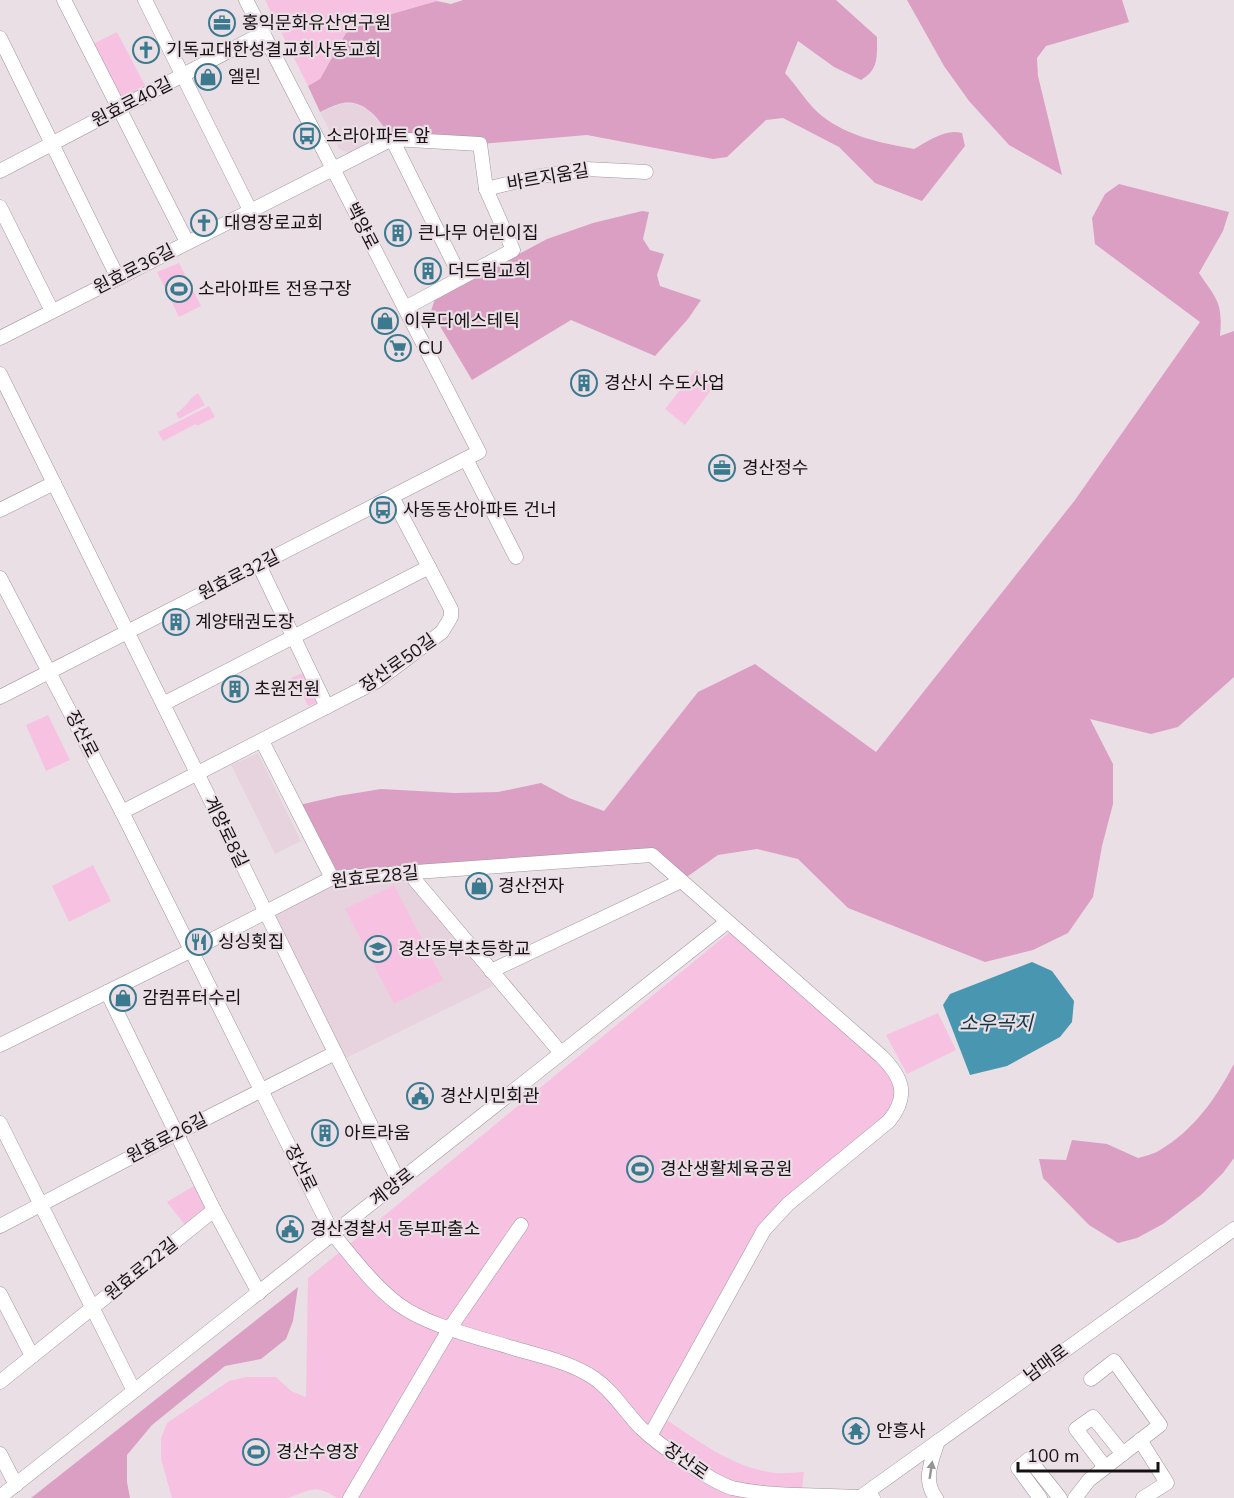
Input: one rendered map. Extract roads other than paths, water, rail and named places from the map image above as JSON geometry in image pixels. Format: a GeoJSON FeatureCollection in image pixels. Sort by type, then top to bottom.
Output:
{"type":"FeatureCollection","features":[{"type":"Feature","properties":{"kind":"street"},"geometry":{"type":"LineString","coordinates":[[64,0],[187,242]]}},
{"type":"Feature","properties":{"kind":"street"},"geometry":{"type":"LineString","coordinates":[[145,0],[250,210]]}},
{"type":"Feature","properties":{"kind":"street","name":"백양로"},"geometry":{"type":"LineString","coordinates":[[246,0],[405,308],[473,456],[516,557]]}},
{"type":"Feature","properties":{"kind":"street","name":"원효로40길"},"geometry":{"type":"LineString","coordinates":[[0,171],[263,33]]}},
{"type":"Feature","properties":{"kind":"street"},"geometry":{"type":"LineString","coordinates":[[0,38],[118,278]]}},
{"type":"Feature","properties":{"kind":"street"},"geometry":{"type":"LineString","coordinates":[[405,308],[461,278],[513,250],[486,189],[480,144],[392,139],[461,278]]}},
{"type":"Feature","properties":{"kind":"street","name":"원효로36길"},"geometry":{"type":"LineString","coordinates":[[0,338],[392,139]]}},
{"type":"Feature","properties":{"kind":"street","name":"바르지움길"},"geometry":{"type":"LineString","coordinates":[[486,189],[535,177],[586,169],[646,172]]}},
{"type":"Feature","properties":{"kind":"street"},"geometry":{"type":"LineString","coordinates":[[0,207],[52,311]]}},
{"type":"Feature","properties":{"kind":"street","name":"계양로8길"},"geometry":{"type":"LineString","coordinates":[[0,374],[399,1182]]}},
{"type":"Feature","properties":{"kind":"street","name":"원효로32길"},"geometry":{"type":"LineString","coordinates":[[0,697],[473,456]]}},
{"type":"Feature","properties":{"kind":"street"},"geometry":{"type":"LineString","coordinates":[[0,510],[54,483]]}},
{"type":"Feature","properties":{"kind":"street","name":"장산로50길"},"geometry":{"type":"LineString","coordinates":[[122,812],[377,681],[448,625],[451,609],[392,497]]}},
{"type":"Feature","properties":{"kind":"street"},"geometry":{"type":"LineString","coordinates":[[259,565],[327,707]]}},
{"type":"Feature","properties":{"kind":"street"},"geometry":{"type":"LineString","coordinates":[[163,704],[429,567]]}},
{"type":"Feature","properties":{"kind":"street","name":"장산로"},"geometry":{"type":"LineString","coordinates":[[0,578],[122,812],[333,1234],[362,1268],[399,1304],[417,1314],[450,1328],[581,1371],[604,1386],[650,1436],[716,1481],[747,1492],[781,1497],[864,1498]]}},
{"type":"Feature","properties":{"kind":"street"},"geometry":{"type":"LineString","coordinates":[[262,741],[332,878]]}},
{"type":"Feature","properties":{"kind":"street","name":"원효로28길"},"geometry":{"type":"LineString","coordinates":[[0,1045],[332,878],[652,855],[881,1056],[898,1078],[901,1097],[899,1106],[889,1120],[788,1204],[764,1230],[650,1436]]}},
{"type":"Feature","properties":{"kind":"street"},"geometry":{"type":"LineString","coordinates":[[409,873],[561,1053]]}},
{"type":"Feature","properties":{"kind":"street"},"geometry":{"type":"LineString","coordinates":[[491,971],[681,881]]}},
{"type":"Feature","properties":{"kind":"street","name":"계양로"},"geometry":{"type":"LineString","coordinates":[[0,1497],[728,922]]}},
{"type":"Feature","properties":{"kind":"street"},"geometry":{"type":"LineString","coordinates":[[107,992],[214,1210],[259,1293]]}},
{"type":"Feature","properties":{"kind":"street","name":"원효로26길"},"geometry":{"type":"LineString","coordinates":[[0,1226],[335,1053]]}},
{"type":"Feature","properties":{"kind":"street"},"geometry":{"type":"LineString","coordinates":[[0,1123],[134,1391]]}},
{"type":"Feature","properties":{"kind":"street","name":"원효로22길"},"geometry":{"type":"LineString","coordinates":[[0,1382],[214,1210]]}},
{"type":"Feature","properties":{"kind":"street"},"geometry":{"type":"LineString","coordinates":[[350,1498],[450,1328],[520,1226]]}},
{"type":"Feature","properties":{"kind":"street","name":"남매로"},"geometry":{"type":"LineString","coordinates":[[864,1498],[938,1441],[1234,1229]]}},
{"type":"Feature","properties":{"kind":"street"},"geometry":{"type":"LineString","coordinates":[[0,1294],[32,1356]]}},
{"type":"Feature","properties":{"kind":"street"},"geometry":{"type":"LineString","coordinates":[[1080,1496],[1089,1480],[1160,1425],[1114,1361],[1091,1379]]}},
{"type":"Feature","properties":{"kind":"street"},"geometry":{"type":"LineString","coordinates":[[1106,1467],[1076,1429],[1093,1417],[1123,1454]]}},
{"type":"Feature","properties":{"kind":"street"},"geometry":{"type":"LineString","coordinates":[[1140,1440],[1167,1483],[1143,1498]]}},
{"type":"Feature","properties":{"kind":"street"},"geometry":{"type":"LineString","coordinates":[[936,1498],[928,1475],[938,1441]]}},
{"type":"Feature","properties":{"kind":"street"},"geometry":{"type":"LineString","coordinates":[[0,1454],[16,1485]]}},
{"type":"Feature","properties":{"kind":"street"},"geometry":{"type":"LineString","coordinates":[[1040,1498],[1018,1468],[1029,1459],[1060,1498]]}},
{"type":"Feature","properties":{"kind":"water","name":"소우곡지"},"geometry":{"type":"Polygon","coordinates":[[[1032,962],[1052,971],[1074,1001],[1072,1022],[1060,1037],[1007,1066],[970,1075],[943,1005],[950,994],[1032,962]]]}},
{"type":"Feature","properties":{"kind":"place","name":"홍익문화유산연구원"},"geometry":{"type":"Point","coordinates":[222,23]}},
{"type":"Feature","properties":{"kind":"place","name":"기독교대한성결교회사동교회"},"geometry":{"type":"Point","coordinates":[146,50]}},
{"type":"Feature","properties":{"kind":"place","name":"엘린"},"geometry":{"type":"Point","coordinates":[208,77]}},
{"type":"Feature","properties":{"kind":"place","name":"소라아파트 앞"},"geometry":{"type":"Point","coordinates":[307,136]}},
{"type":"Feature","properties":{"kind":"place","name":"대영장로교회"},"geometry":{"type":"Point","coordinates":[204,223]}},
{"type":"Feature","properties":{"kind":"place","name":"큰나무 어린이집"},"geometry":{"type":"Point","coordinates":[398,233]}},
{"type":"Feature","properties":{"kind":"place","name":"더드림교회"},"geometry":{"type":"Point","coordinates":[428,271]}},
{"type":"Feature","properties":{"kind":"place","name":"소라아파트 전용구장"},"geometry":{"type":"Point","coordinates":[179,289]}},
{"type":"Feature","properties":{"kind":"place","name":"이루다에스테틱"},"geometry":{"type":"Point","coordinates":[385,321]}},
{"type":"Feature","properties":{"kind":"place","name":"CU"},"geometry":{"type":"Point","coordinates":[398,348]}},
{"type":"Feature","properties":{"kind":"place","name":"경산시 수도사업"},"geometry":{"type":"Point","coordinates":[584,383]}},
{"type":"Feature","properties":{"kind":"place","name":"경산정수"},"geometry":{"type":"Point","coordinates":[722,468]}},
{"type":"Feature","properties":{"kind":"place","name":"사동동산아파트 건너"},"geometry":{"type":"Point","coordinates":[383,510]}},
{"type":"Feature","properties":{"kind":"place","name":"계양태권도장"},"geometry":{"type":"Point","coordinates":[176,622]}},
{"type":"Feature","properties":{"kind":"place","name":"초원전원"},"geometry":{"type":"Point","coordinates":[235,689]}},
{"type":"Feature","properties":{"kind":"place","name":"경산전자"},"geometry":{"type":"Point","coordinates":[479,886]}},
{"type":"Feature","properties":{"kind":"place","name":"싱싱횟집"},"geometry":{"type":"Point","coordinates":[199,942]}},
{"type":"Feature","properties":{"kind":"place","name":"경산동부초등학교"},"geometry":{"type":"Point","coordinates":[378,949]}},
{"type":"Feature","properties":{"kind":"place","name":"감컴퓨터수리"},"geometry":{"type":"Point","coordinates":[123,998]}},
{"type":"Feature","properties":{"kind":"place","name":"경산시민회관"},"geometry":{"type":"Point","coordinates":[420,1096]}},
{"type":"Feature","properties":{"kind":"place","name":"아트라움"},"geometry":{"type":"Point","coordinates":[325,1133]}},
{"type":"Feature","properties":{"kind":"place","name":"경산생활체육공원"},"geometry":{"type":"Point","coordinates":[640,1169]}},
{"type":"Feature","properties":{"kind":"place","name":"경산경찰서 동부파출소"},"geometry":{"type":"Point","coordinates":[290,1229]}},
{"type":"Feature","properties":{"kind":"place","name":"안흥사"},"geometry":{"type":"Point","coordinates":[856,1431]}},
{"type":"Feature","properties":{"kind":"place","name":"경산수영장"},"geometry":{"type":"Point","coordinates":[256,1452]}}]}
